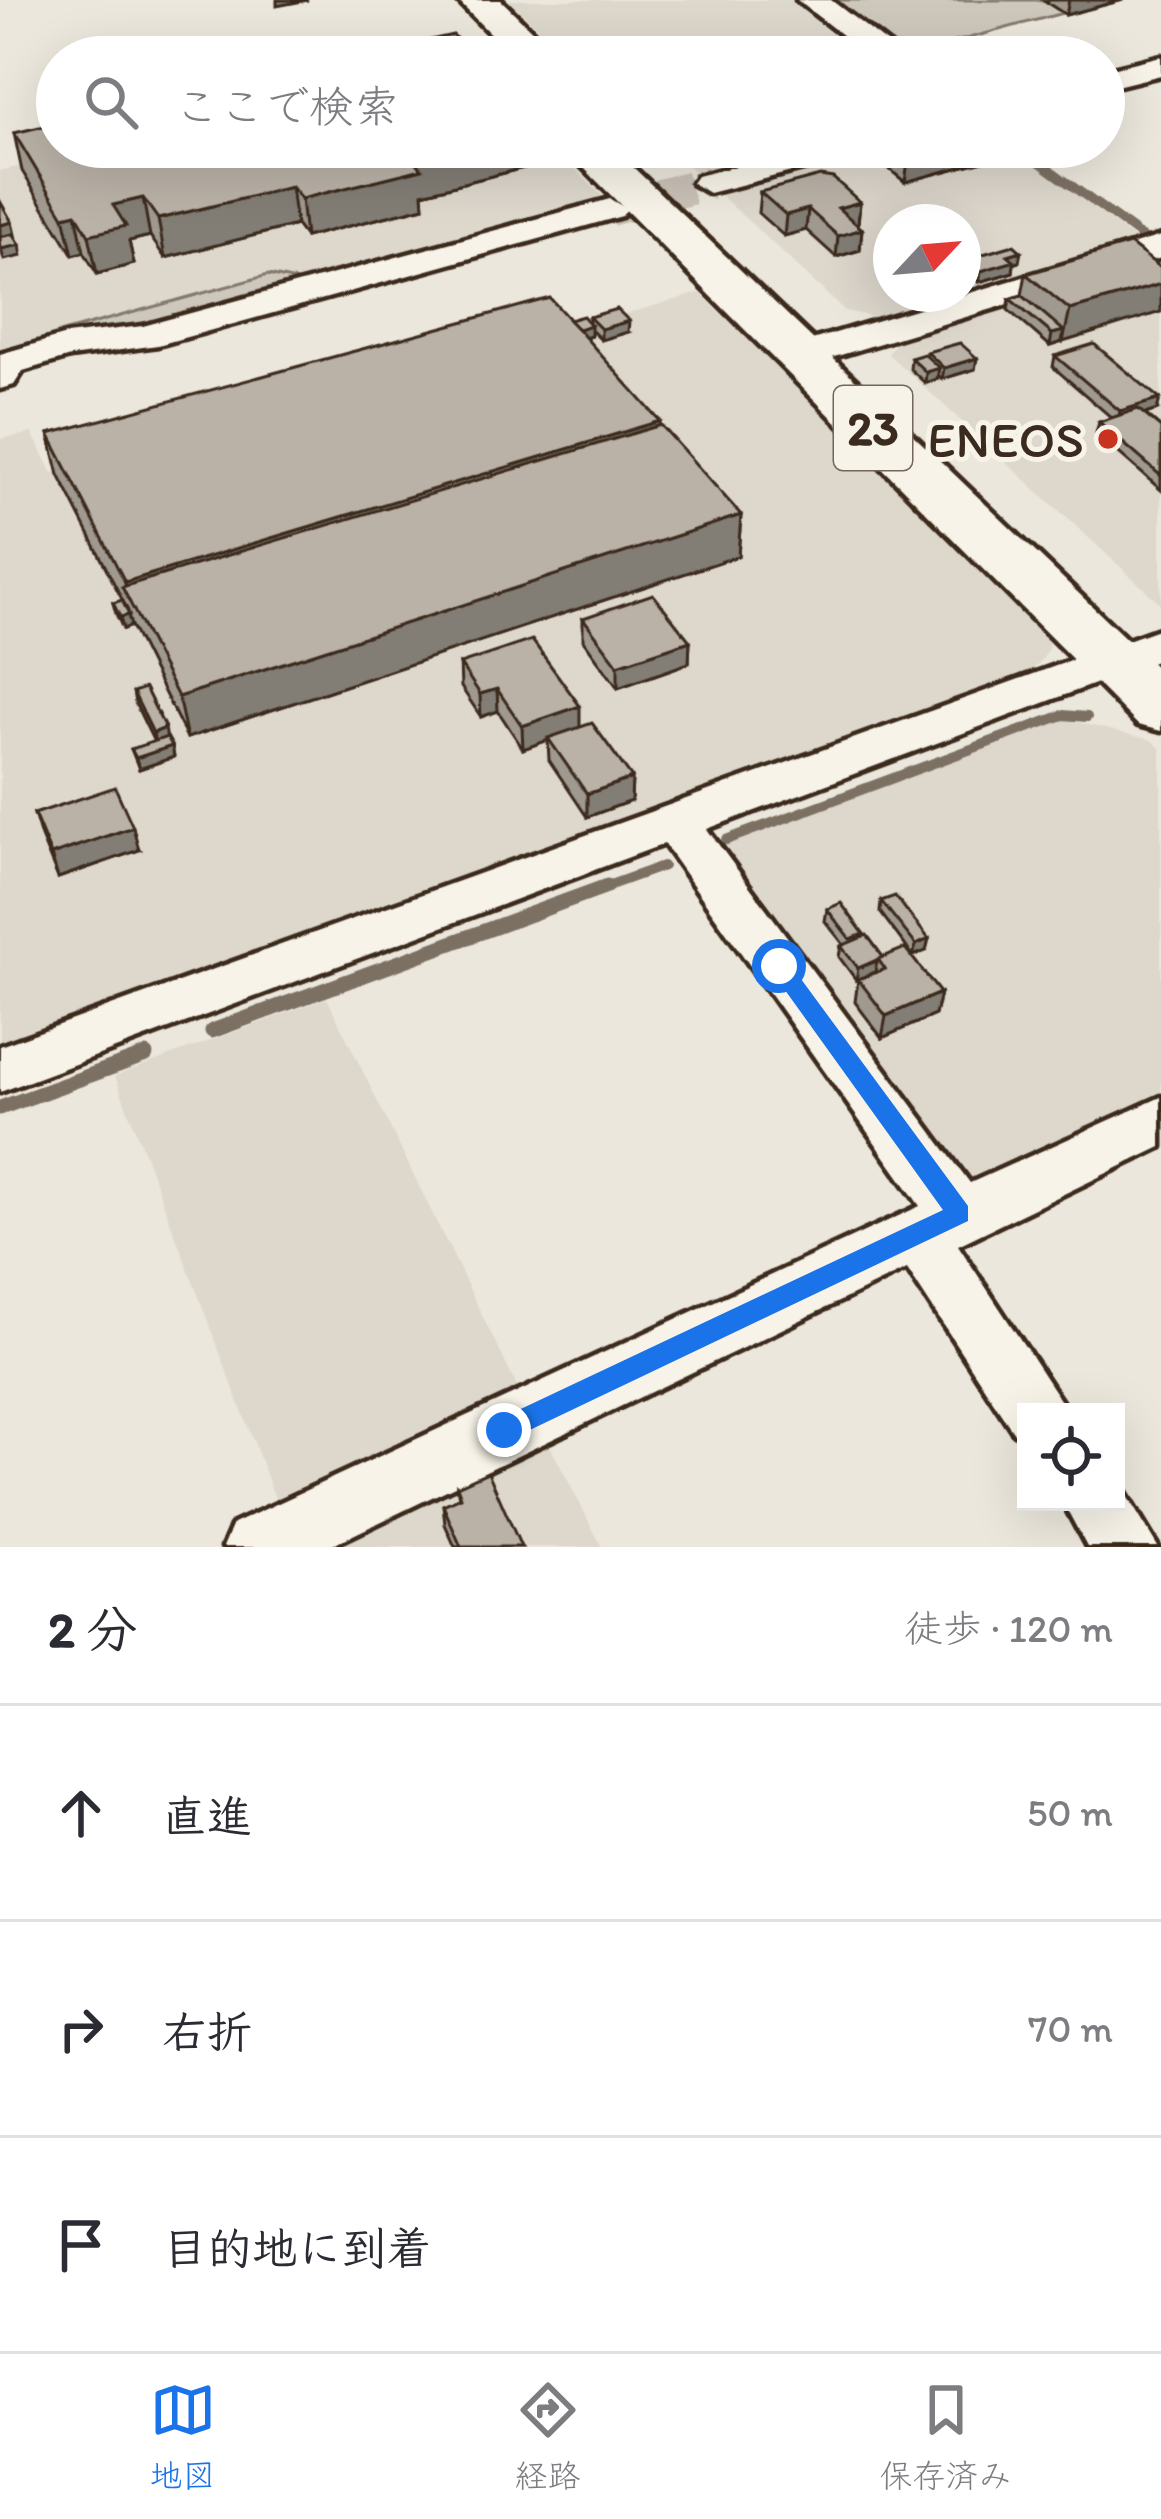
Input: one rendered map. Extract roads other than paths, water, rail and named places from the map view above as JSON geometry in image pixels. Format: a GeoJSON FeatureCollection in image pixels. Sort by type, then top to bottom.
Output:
{"type":"FeatureCollection","features":[{"type":"Feature","properties":{"kind":"highway"},"geometry":{"type":"LineString","coordinates":[[435,0],[472,36]]}},
{"type":"Feature","properties":{"kind":"highway"},"geometry":{"type":"LineString","coordinates":[[477,0],[516,36]]}},
{"type":"Feature","properties":{"kind":"highway","name":"23"},"geometry":{"type":"LineString","coordinates":[[611,168],[822,348],[1144,650],[1161,709]]}},
{"type":"Feature","properties":{"kind":"highway","name":"23"},"geometry":{"type":"LineString","coordinates":[[655,168],[822,348]]}},
{"type":"Feature","properties":{"kind":"street"},"geometry":{"type":"LineString","coordinates":[[812,0],[861,36]]}},
{"type":"Feature","properties":{"kind":"street"},"geometry":{"type":"LineString","coordinates":[[1125,74],[1161,64]]}},
{"type":"Feature","properties":{"kind":"street"},"geometry":{"type":"LineString","coordinates":[[709,183],[768,168]]}},
{"type":"Feature","properties":{"kind":"street"},"geometry":{"type":"LineString","coordinates":[[0,377],[9,363],[65,346],[145,337],[610,208]]}},
{"type":"Feature","properties":{"kind":"street"},"geometry":{"type":"LineString","coordinates":[[822,348],[1161,247]]}},
{"type":"Feature","properties":{"kind":"street"},"geometry":{"type":"LineString","coordinates":[[0,1070],[1144,650]]}},
{"type":"Feature","properties":{"kind":"street"},"geometry":{"type":"LineString","coordinates":[[676,824],[938,1224],[1031,1403]]}},
{"type":"Feature","properties":{"kind":"street"},"geometry":{"type":"LineString","coordinates":[[256,1547],[1161,1121]]}},
{"type":"Feature","properties":{"kind":"street"},"geometry":{"type":"LineString","coordinates":[[1102,1511],[1126,1547]]}},
{"type":"Feature","properties":{"kind":"waterway"},"geometry":{"type":"LineString","coordinates":[[1048,168],[1143,238]]}},
{"type":"Feature","properties":{"kind":"waterway"},"geometry":{"type":"LineString","coordinates":[[726,840],[1063,715],[1087,717]]}},
{"type":"Feature","properties":{"kind":"waterway"},"geometry":{"type":"LineString","coordinates":[[599,889],[663,866]]}},
{"type":"Feature","properties":{"kind":"waterway"},"geometry":{"type":"LineString","coordinates":[[212,1031],[607,886]]}},
{"type":"Feature","properties":{"kind":"waterway"},"geometry":{"type":"LineString","coordinates":[[0,1108],[146,1055]]}},
{"type":"Feature","properties":{"kind":"tunnel"},"geometry":{"type":"LineString","coordinates":[[610,209],[709,183]]}},
{"type":"Feature","properties":{"kind":"place","name":"ENEOS"},"geometry":{"type":"Point","coordinates":[1108,439]}}]}
